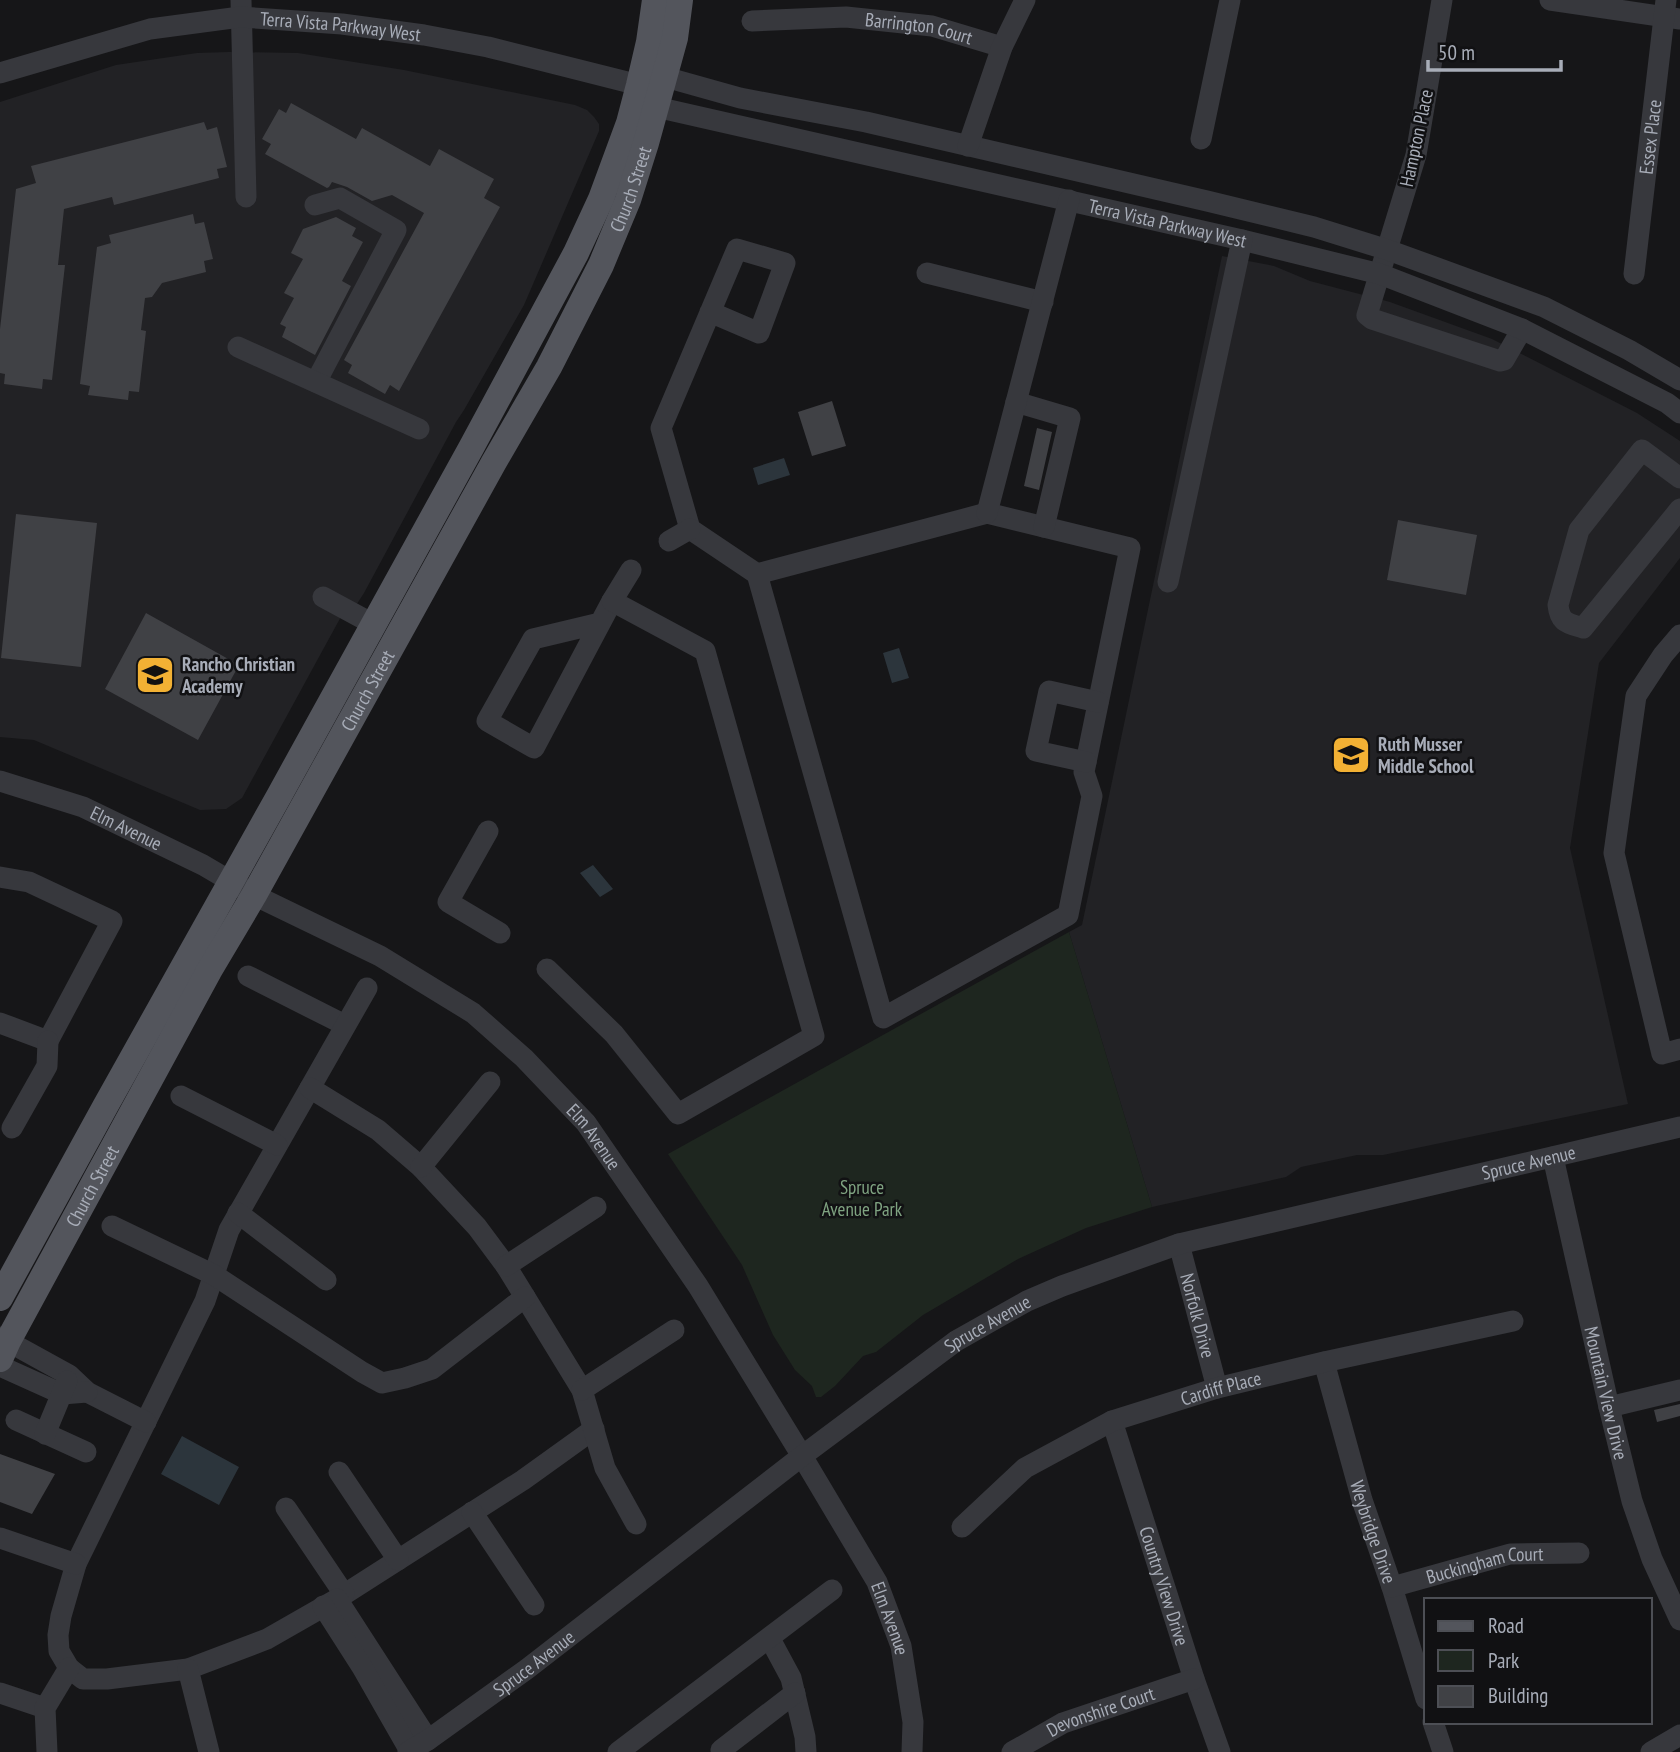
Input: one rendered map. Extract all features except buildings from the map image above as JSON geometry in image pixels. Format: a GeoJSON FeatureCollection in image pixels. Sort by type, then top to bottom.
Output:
{"type":"FeatureCollection","features":[{"type":"Feature","properties":{"kind":"main road","name":"Church Street"},"geometry":{"type":"LineString","coordinates":[[0,1298],[576,253],[601,199],[629,123],[649,42],[655,0]]}},
{"type":"Feature","properties":{"kind":"main road","name":"Church Street"},"geometry":{"type":"LineString","coordinates":[[2,1351],[205,980],[487,473],[549,367],[601,265],[628,200],[646,143],[676,38],[680,0]]}},
{"type":"Feature","properties":{"kind":"street"},"geometry":{"type":"LineString","coordinates":[[968,146],[1002,47],[1024,0]]}},
{"type":"Feature","properties":{"kind":"street"},"geometry":{"type":"LineString","coordinates":[[1201,139],[1230,0]]}},
{"type":"Feature","properties":{"kind":"street","name":"Hampton Place"},"geometry":{"type":"LineString","coordinates":[[1442,0],[1416,155],[1367,315],[1372,319],[1500,361],[1504,360],[1522,329]]}},
{"type":"Feature","properties":{"kind":"street"},"geometry":{"type":"LineString","coordinates":[[1550,0],[1670,12]]}},
{"type":"Feature","properties":{"kind":"street","name":"Terra Vista Parkway West"},"geometry":{"type":"LineString","coordinates":[[0,73],[150,29],[240,8],[488,47],[639,85]]}},
{"type":"Feature","properties":{"kind":"street"},"geometry":{"type":"LineString","coordinates":[[240,8],[246,197]]}},
{"type":"Feature","properties":{"kind":"street","name":"Essex Place"},"geometry":{"type":"LineString","coordinates":[[1634,274],[1670,12]]}},
{"type":"Feature","properties":{"kind":"street","name":"Barrington Court"},"geometry":{"type":"LineString","coordinates":[[752,21],[859,18],[932,26],[1002,47]]}},
{"type":"Feature","properties":{"kind":"street","name":"Terra Vista Parkway West"},"geometry":{"type":"LineString","coordinates":[[665,77],[740,98],[866,122],[1314,227],[1388,250],[1544,307],[1629,350],[1680,380]]}},
{"type":"Feature","properties":{"kind":"street"},"geometry":{"type":"LineString","coordinates":[[656,107],[639,85],[665,77]]}},
{"type":"Feature","properties":{"kind":"street","name":"Terra Vista Parkway West"},"geometry":{"type":"LineString","coordinates":[[656,107],[1069,200],[1380,274],[1522,329],[1667,403],[1680,413]]}},
{"type":"Feature","properties":{"kind":"street"},"geometry":{"type":"LineString","coordinates":[[315,205],[340,198],[396,230],[316,382]]}},
{"type":"Feature","properties":{"kind":"street"},"geometry":{"type":"LineString","coordinates":[[987,513],[1069,200]]}},
{"type":"Feature","properties":{"kind":"street"},"geometry":{"type":"LineString","coordinates":[[1168,582],[1242,240]]}},
{"type":"Feature","properties":{"kind":"street"},"geometry":{"type":"LineString","coordinates":[[927,273],[1043,302]]}},
{"type":"Feature","properties":{"kind":"street"},"geometry":{"type":"LineString","coordinates":[[710,313],[661,428],[690,528],[757,574],[883,1018],[1068,915],[1092,796],[1084,772],[1130,548],[987,513],[757,574]]}},
{"type":"Feature","properties":{"kind":"street"},"geometry":{"type":"LineString","coordinates":[[238,347],[419,429]]}},
{"type":"Feature","properties":{"kind":"street"},"geometry":{"type":"LineString","coordinates":[[1016,402],[1070,418],[1044,527]]}},
{"type":"Feature","properties":{"kind":"street"},"geometry":{"type":"LineString","coordinates":[[1680,478],[1643,450],[1579,530],[1558,605],[1559,616],[1568,624],[1583,628],[1680,509]]}},
{"type":"Feature","properties":{"kind":"street"},"geometry":{"type":"LineString","coordinates":[[669,541],[690,528]]}},
{"type":"Feature","properties":{"kind":"street"},"geometry":{"type":"LineString","coordinates":[[600,623],[533,639],[486,721],[534,748],[631,570]]}},
{"type":"Feature","properties":{"kind":"street"},"geometry":{"type":"LineString","coordinates":[[323,597],[373,624]]}},
{"type":"Feature","properties":{"kind":"street"},"geometry":{"type":"LineString","coordinates":[[547,969],[614,1034],[678,1114],[814,1036],[705,651],[612,601]]}},
{"type":"Feature","properties":{"kind":"street"},"geometry":{"type":"LineString","coordinates":[[1680,635],[1636,696],[1614,853],[1662,1054],[1680,1049]]}},
{"type":"Feature","properties":{"kind":"street"},"geometry":{"type":"LineString","coordinates":[[1086,762],[1036,751],[1049,691],[1098,702]]}},
{"type":"Feature","properties":{"kind":"street","name":"Elm Avenue"},"geometry":{"type":"LineString","coordinates":[[0,781],[83,807],[203,865],[254,895],[391,963],[473,1013],[524,1058],[586,1123],[698,1286],[877,1582],[901,1646],[913,1722],[912,1752]]}},
{"type":"Feature","properties":{"kind":"street"},"geometry":{"type":"LineString","coordinates":[[488,831],[448,902],[500,933]]}},
{"type":"Feature","properties":{"kind":"street"},"geometry":{"type":"LineString","coordinates":[[0,877],[29,882],[112,921],[48,1041],[47,1066],[12,1128]]}},
{"type":"Feature","properties":{"kind":"street"},"geometry":{"type":"LineString","coordinates":[[248,976],[345,1025]]}},
{"type":"Feature","properties":{"kind":"street"},"geometry":{"type":"LineString","coordinates":[[367,988],[229,1230],[205,1301],[76,1564],[61,1616],[59,1651],[69,1668],[83,1679],[107,1679],[188,1669],[267,1639],[335,1600],[523,1480],[594,1429]]}},
{"type":"Feature","properties":{"kind":"street"},"geometry":{"type":"LineString","coordinates":[[0,1023],[48,1041]]}},
{"type":"Feature","properties":{"kind":"street"},"geometry":{"type":"LineString","coordinates":[[421,1167],[489,1082]]}},
{"type":"Feature","properties":{"kind":"street"},"geometry":{"type":"LineString","coordinates":[[310,1088],[378,1130],[421,1167],[477,1227],[506,1266],[582,1390],[605,1468],[636,1524]]}},
{"type":"Feature","properties":{"kind":"street"},"geometry":{"type":"LineString","coordinates":[[181,1096],[277,1145]]}},
{"type":"Feature","properties":{"kind":"street","name":"Spruce Avenue"},"geometry":{"type":"LineString","coordinates":[[415,1748],[538,1661],[802,1456],[956,1341],[1027,1301],[1179,1244],[1680,1127]]}},
{"type":"Feature","properties":{"kind":"street","name":"Mountain View Drive"},"geometry":{"type":"LineString","coordinates":[[1553,1157],[1632,1501],[1652,1559],[1680,1620]]}},
{"type":"Feature","properties":{"kind":"street"},"geometry":{"type":"LineString","coordinates":[[506,1266],[596,1207]]}},
{"type":"Feature","properties":{"kind":"street"},"geometry":{"type":"LineString","coordinates":[[238,1213],[326,1280]]}},
{"type":"Feature","properties":{"kind":"street"},"geometry":{"type":"LineString","coordinates":[[112,1226],[214,1275],[382,1383],[432,1369],[525,1297]]}},
{"type":"Feature","properties":{"kind":"street","name":"Norfolk Drive"},"geometry":{"type":"LineString","coordinates":[[1179,1244],[1217,1388]]}},
{"type":"Feature","properties":{"kind":"street","name":"Cardiff Place"},"geometry":{"type":"LineString","coordinates":[[962,1527],[1025,1468],[1112,1421],[1217,1388],[1513,1321]]}},
{"type":"Feature","properties":{"kind":"street"},"geometry":{"type":"LineString","coordinates":[[582,1390],[674,1330]]}},
{"type":"Feature","properties":{"kind":"street"},"geometry":{"type":"LineString","coordinates":[[2,1351],[66,1385],[87,1392],[146,1422]]}},
{"type":"Feature","properties":{"kind":"street","name":"Weybridge Drive"},"geometry":{"type":"LineString","coordinates":[[1324,1362],[1362,1500],[1424,1692]]}},
{"type":"Feature","properties":{"kind":"street"},"geometry":{"type":"LineString","coordinates":[[45,1434],[66,1385]]}},
{"type":"Feature","properties":{"kind":"street"},"geometry":{"type":"LineString","coordinates":[[1609,1407],[1680,1390]]}},
{"type":"Feature","properties":{"kind":"street"},"geometry":{"type":"LineString","coordinates":[[16,1420],[86,1452]]}},
{"type":"Feature","properties":{"kind":"street","name":"Country View Drive"},"geometry":{"type":"LineString","coordinates":[[1112,1421],[1220,1752]]}},
{"type":"Feature","properties":{"kind":"street"},"geometry":{"type":"LineString","coordinates":[[339,1472],[398,1560]]}},
{"type":"Feature","properties":{"kind":"street"},"geometry":{"type":"LineString","coordinates":[[286,1508],[415,1748]]}},
{"type":"Feature","properties":{"kind":"street"},"geometry":{"type":"LineString","coordinates":[[472,1512],[534,1605]]}},
{"type":"Feature","properties":{"kind":"street"},"geometry":{"type":"LineString","coordinates":[[0,1538],[76,1564]]}},
{"type":"Feature","properties":{"kind":"street","name":"Buckingham Court"},"geometry":{"type":"LineString","coordinates":[[1392,1587],[1510,1555],[1579,1553]]}},
{"type":"Feature","properties":{"kind":"street"},"geometry":{"type":"LineString","coordinates":[[618,1752],[832,1590]]}},
{"type":"Feature","properties":{"kind":"street"},"geometry":{"type":"LineString","coordinates":[[770,1639],[791,1678],[806,1737],[806,1752]]}},
{"type":"Feature","properties":{"kind":"street"},"geometry":{"type":"LineString","coordinates":[[47,1752],[46,1708],[69,1668]]}},
{"type":"Feature","properties":{"kind":"street"},"geometry":{"type":"LineString","coordinates":[[188,1669],[209,1752]]}},
{"type":"Feature","properties":{"kind":"street","name":"Devonshire Court"},"geometry":{"type":"LineString","coordinates":[[1012,1752],[1063,1723],[1194,1679]]}},
{"type":"Feature","properties":{"kind":"street"},"geometry":{"type":"LineString","coordinates":[[0,1693],[46,1708]]}},
{"type":"Feature","properties":{"kind":"street"},"geometry":{"type":"LineString","coordinates":[[721,1750],[795,1693]]}},
{"type":"Feature","properties":{"kind":"street"},"geometry":{"type":"LineString","coordinates":[[1434,1724],[1443,1752]]}},
{"type":"Feature","properties":{"kind":"street"},"geometry":{"type":"LineString","coordinates":[[1651,1752],[1680,1735]]}},
{"type":"Feature","properties":{"kind":"shaded area"},"geometry":{"type":"Polygon","coordinates":[[[197,53],[298,53],[404,70],[575,105],[587,110],[594,117],[599,124],[599,131],[524,305],[456,422],[364,593],[349,616],[343,613],[242,798],[226,809],[200,810],[34,740],[0,737],[0,102],[116,65],[197,53]]]}},
{"type":"Feature","properties":{"kind":"shaded area","name":"Ruth Musser Middle School"},"geometry":{"type":"Polygon","coordinates":[[[1222,256],[1274,266],[1310,281],[1390,302],[1492,339],[1637,413],[1680,441],[1680,558],[1599,663],[1570,848],[1628,1104],[1383,1155],[1357,1155],[1301,1167],[1286,1177],[1152,1207],[1069,932],[1082,925],[1222,256]]]}},
{"type":"Feature","properties":{"kind":"shaded area"},"geometry":{"type":"Polygon","coordinates":[[[784,458],[790,475],[758,485],[753,468],[784,458]]]}},
{"type":"Feature","properties":{"kind":"shaded area"},"geometry":{"type":"Polygon","coordinates":[[[899,648],[909,678],[892,683],[883,653],[899,648]]]}},
{"type":"Feature","properties":{"kind":"shaded area"},"geometry":{"type":"Polygon","coordinates":[[[593,865],[613,889],[600,897],[580,873],[593,865]]]}},
{"type":"Feature","properties":{"kind":"shaded area"},"geometry":{"type":"Polygon","coordinates":[[[182,1436],[239,1467],[219,1505],[161,1474],[182,1436]]]}},
{"type":"Feature","properties":{"kind":"green space","name":"Spruce Avenue Park"},"geometry":{"type":"Polygon","coordinates":[[[1069,932],[1152,1207],[1086,1228],[1018,1259],[923,1315],[876,1352],[863,1356],[835,1386],[821,1397],[816,1397],[812,1386],[795,1370],[773,1335],[742,1265],[668,1154],[1069,932]]]}},
{"type":"Feature","properties":{"kind":"place","name":"Rancho Christian Academy"},"geometry":{"type":"Point","coordinates":[155,675]}},
{"type":"Feature","properties":{"kind":"place","name":"Ruth Musser Middle School"},"geometry":{"type":"Point","coordinates":[1351,755]}}]}
